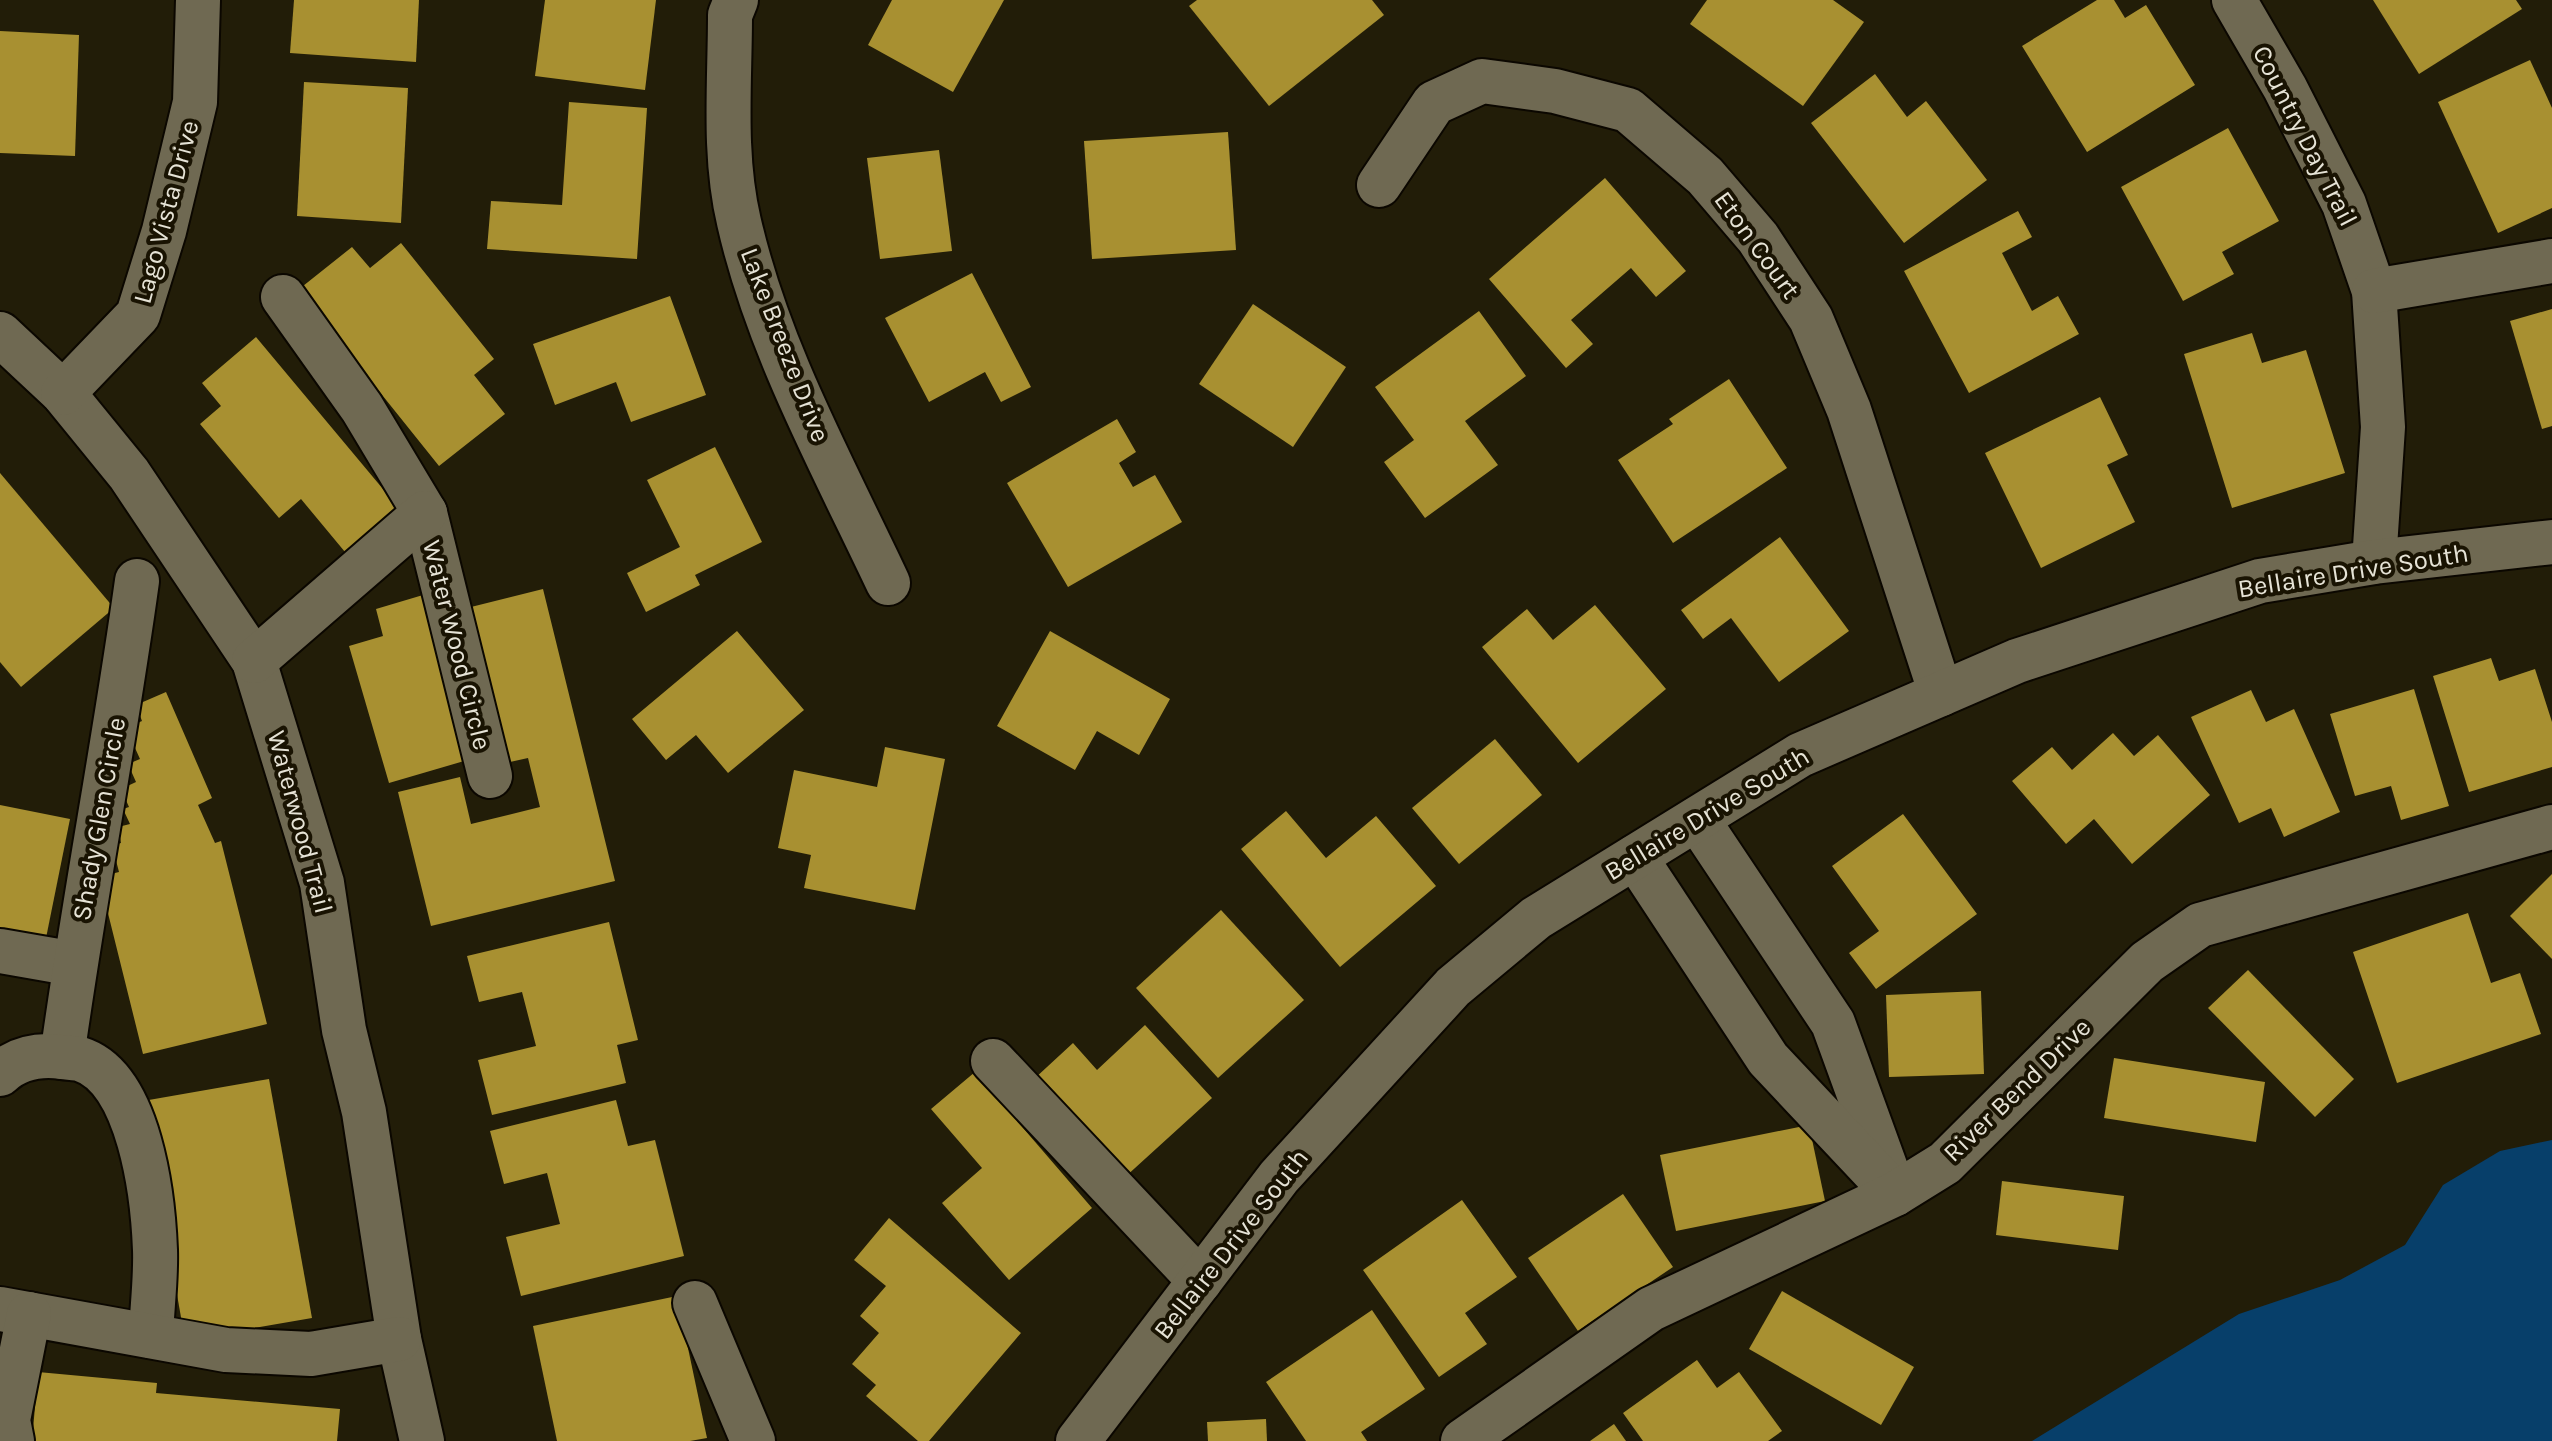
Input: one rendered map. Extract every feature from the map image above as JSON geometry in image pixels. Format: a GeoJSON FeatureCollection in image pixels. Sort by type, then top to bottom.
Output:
{"type":"FeatureCollection","features":[{"type":"Feature","properties":{"kind":"street","name":"Lago Vista Drive"},"geometry":{"type":"LineString","coordinates":[[63,393],[138,315],[164,231],[195,102],[198,0]]}},
{"type":"Feature","properties":{"kind":"street","name":"Lake Breeze Drive"},"geometry":{"type":"LineString","coordinates":[[736,0],[730,15],[730,157],[739,221],[760,294],[797,391],[888,583]]}},
{"type":"Feature","properties":{"kind":"street","name":"Country Day Trail"},"geometry":{"type":"LineString","coordinates":[[2234,0],[2285,88],[2344,204],[2374,291],[2383,427],[2374,562]]}},
{"type":"Feature","properties":{"kind":"street","name":"Eton Court"},"geometry":{"type":"LineString","coordinates":[[1379,185],[1434,103],[1482,81],[1555,91],[1628,110],[1705,176],[1758,238],[1811,319],[1849,410],[1941,694]]}},
{"type":"Feature","properties":{"kind":"street"},"geometry":{"type":"LineString","coordinates":[[2374,291],[2552,261]]}},
{"type":"Feature","properties":{"kind":"street","name":"Water Wood Circle"},"geometry":{"type":"LineString","coordinates":[[283,297],[362,408],[425,513],[490,776]]}},
{"type":"Feature","properties":{"kind":"street","name":"Waterwood Trail"},"geometry":{"type":"LineString","coordinates":[[0,334],[63,393],[129,474],[254,661],[322,883],[344,1030],[364,1112],[399,1339],[422,1441]]}},
{"type":"Feature","properties":{"kind":"street","name":"Water Wood Circle"},"geometry":{"type":"LineString","coordinates":[[254,661],[425,513]]}},
{"type":"Feature","properties":{"kind":"street","name":"Bellaire Drive South"},"geometry":{"type":"LineString","coordinates":[[1078,1441],[1279,1177],[1453,987],[1536,918],[1800,755],[2017,661],[2260,581],[2374,562],[2552,542]]}},
{"type":"Feature","properties":{"kind":"street","name":"Shady Glen Circle"},"geometry":{"type":"LineString","coordinates":[[62,1057],[137,581]]}},
{"type":"Feature","properties":{"kind":"street"},"geometry":{"type":"LineString","coordinates":[[1697,819],[1833,1023],[1895,1194]]}},
{"type":"Feature","properties":{"kind":"street","name":"River Bend Drive"},"geometry":{"type":"LineString","coordinates":[[1463,1441],[1651,1309],[1895,1194],[1945,1163],[2147,962],[2200,925],[2552,827]]}},
{"type":"Feature","properties":{"kind":"street"},"geometry":{"type":"LineString","coordinates":[[1635,857],[1768,1059],[1895,1194]]}},
{"type":"Feature","properties":{"kind":"street"},"geometry":{"type":"LineString","coordinates":[[0,951],[75,964]]}},
{"type":"Feature","properties":{"kind":"street"},"geometry":{"type":"LineString","coordinates":[[0,1074],[10,1064],[45,1054],[82,1059],[110,1079],[132,1117],[147,1177],[155,1251],[151,1336]]}},
{"type":"Feature","properties":{"kind":"street"},"geometry":{"type":"LineString","coordinates":[[993,1061],[1200,1281]]}},
{"type":"Feature","properties":{"kind":"street"},"geometry":{"type":"LineString","coordinates":[[695,1303],[753,1441]]}},
{"type":"Feature","properties":{"kind":"street"},"geometry":{"type":"LineString","coordinates":[[12,1441],[8,1420],[15,1311],[226,1350],[311,1354],[399,1339]]}},
{"type":"Feature","properties":{"kind":"water"},"geometry":{"type":"Polygon","coordinates":[[[2552,1140],[2552,1441],[2032,1441],[2239,1314],[2340,1280],[2405,1245],[2443,1185],[2500,1151],[2552,1140]]]}},
{"type":"Feature","properties":{"kind":"building"},"geometry":{"type":"Polygon","coordinates":[[[294,0],[419,0],[416,62],[290,53],[294,0]]]}},
{"type":"Feature","properties":{"kind":"building"},"geometry":{"type":"Polygon","coordinates":[[[545,0],[656,0],[645,90],[535,76],[545,0]]]}},
{"type":"Feature","properties":{"kind":"building"},"geometry":{"type":"Polygon","coordinates":[[[892,0],[1004,0],[953,92],[868,45],[892,0]]]}},
{"type":"Feature","properties":{"kind":"building"},"geometry":{"type":"Polygon","coordinates":[[[1197,0],[1372,0],[1384,15],[1269,106],[1189,6],[1197,0]]]}},
{"type":"Feature","properties":{"kind":"building"},"geometry":{"type":"Polygon","coordinates":[[[1707,0],[1833,0],[1864,22],[1803,106],[1690,24],[1707,0]]]}},
{"type":"Feature","properties":{"kind":"building"},"geometry":{"type":"Polygon","coordinates":[[[2097,0],[2114,0],[2125,18],[2146,5],[2195,85],[2087,152],[2022,46],[2097,0]]]}},
{"type":"Feature","properties":{"kind":"building"},"geometry":{"type":"Polygon","coordinates":[[[2373,0],[2516,0],[2522,9],[2419,74],[2373,0]]]}},
{"type":"Feature","properties":{"kind":"building"},"geometry":{"type":"Polygon","coordinates":[[[0,31],[79,35],[75,156],[0,153],[0,31]]]}},
{"type":"Feature","properties":{"kind":"building"},"geometry":{"type":"Polygon","coordinates":[[[2530,60],[2552,108],[2552,208],[2498,233],[2438,102],[2530,60]]]}},
{"type":"Feature","properties":{"kind":"building"},"geometry":{"type":"Polygon","coordinates":[[[1875,74],[1907,117],[1926,101],[1987,180],[1904,243],[1811,123],[1875,74]]]}},
{"type":"Feature","properties":{"kind":"building"},"geometry":{"type":"Polygon","coordinates":[[[304,82],[408,88],[401,223],[297,216],[304,82]]]}},
{"type":"Feature","properties":{"kind":"building"},"geometry":{"type":"Polygon","coordinates":[[[569,102],[647,108],[637,259],[487,249],[491,201],[562,205],[569,102]]]}},
{"type":"Feature","properties":{"kind":"building"},"geometry":{"type":"Polygon","coordinates":[[[2228,128],[2279,221],[2222,252],[2234,274],[2183,301],[2121,187],[2228,128]]]}},
{"type":"Feature","properties":{"kind":"building"},"geometry":{"type":"Polygon","coordinates":[[[1228,132],[1236,250],[1092,259],[1084,141],[1228,132]]]}},
{"type":"Feature","properties":{"kind":"building"},"geometry":{"type":"Polygon","coordinates":[[[939,150],[952,251],[880,259],[867,158],[939,150]]]}},
{"type":"Feature","properties":{"kind":"building"},"geometry":{"type":"Polygon","coordinates":[[[1605,178],[1686,271],[1656,297],[1631,268],[1571,320],[1593,344],[1566,368],[1489,279],[1605,178]]]}},
{"type":"Feature","properties":{"kind":"building"},"geometry":{"type":"Polygon","coordinates":[[[2018,211],[2032,237],[2002,253],[2032,311],[2058,296],[2079,334],[1969,393],[1904,271],[2018,211]]]}},
{"type":"Feature","properties":{"kind":"building"},"geometry":{"type":"Polygon","coordinates":[[[401,243],[494,359],[474,375],[505,414],[439,466],[298,290],[352,247],[370,268],[401,243]]]}},
{"type":"Feature","properties":{"kind":"building"},"geometry":{"type":"Polygon","coordinates":[[[972,273],[1031,387],[1001,402],[985,372],[929,402],[885,318],[972,273]]]}},
{"type":"Feature","properties":{"kind":"building"},"geometry":{"type":"Polygon","coordinates":[[[670,296],[706,395],[631,422],[616,382],[555,405],[533,344],[670,296]]]}},
{"type":"Feature","properties":{"kind":"building"},"geometry":{"type":"Polygon","coordinates":[[[1253,304],[1346,367],[1293,447],[1199,384],[1253,304]]]}},
{"type":"Feature","properties":{"kind":"building"},"geometry":{"type":"Polygon","coordinates":[[[2552,309],[2552,426],[2542,429],[2510,321],[2552,309]]]}},
{"type":"Feature","properties":{"kind":"building"},"geometry":{"type":"Polygon","coordinates":[[[1479,311],[1526,376],[1465,421],[1498,465],[1425,518],[1384,462],[1414,440],[1375,387],[1479,311]]]}},
{"type":"Feature","properties":{"kind":"building"},"geometry":{"type":"Polygon","coordinates":[[[2252,333],[2262,363],[2306,350],[2345,473],[2232,508],[2184,354],[2252,333]]]}},
{"type":"Feature","properties":{"kind":"building"},"geometry":{"type":"Polygon","coordinates":[[[256,337],[398,507],[345,552],[301,499],[279,518],[200,424],[221,406],[202,383],[256,337]]]}},
{"type":"Feature","properties":{"kind":"building"},"geometry":{"type":"Polygon","coordinates":[[[1729,379],[1787,468],[1673,543],[1618,460],[1673,424],[1669,419],[1729,379]]]}},
{"type":"Feature","properties":{"kind":"building"},"geometry":{"type":"Polygon","coordinates":[[[2100,397],[2128,455],[2107,465],[2135,522],[2041,568],[1985,453],[2100,397]]]}},
{"type":"Feature","properties":{"kind":"building"},"geometry":{"type":"Polygon","coordinates":[[[1117,419],[1136,452],[1119,463],[1133,487],[1155,475],[1182,522],[1068,587],[1007,483],[1117,419]]]}},
{"type":"Feature","properties":{"kind":"building"},"geometry":{"type":"Polygon","coordinates":[[[715,447],[762,542],[695,575],[700,585],[646,612],[627,573],[680,547],[647,480],[715,447]]]}},
{"type":"Feature","properties":{"kind":"building"},"geometry":{"type":"Polygon","coordinates":[[[0,473],[114,608],[21,687],[0,662],[0,473]]]}},
{"type":"Feature","properties":{"kind":"building"},"geometry":{"type":"Polygon","coordinates":[[[1780,537],[1849,631],[1779,682],[1731,618],[1703,639],[1681,610],[1780,537]]]}},
{"type":"Feature","properties":{"kind":"building"},"geometry":{"type":"Polygon","coordinates":[[[543,589],[615,881],[431,926],[398,792],[460,777],[471,824],[540,807],[528,758],[510,762],[471,607],[543,589]]]}},
{"type":"Feature","properties":{"kind":"building"},"geometry":{"type":"Polygon","coordinates":[[[423,595],[471,759],[389,783],[349,646],[383,636],[376,609],[423,595]]]}},
{"type":"Feature","properties":{"kind":"building"},"geometry":{"type":"Polygon","coordinates":[[[1595,605],[1666,689],[1578,763],[1482,647],[1527,609],[1553,640],[1595,605]]]}},
{"type":"Feature","properties":{"kind":"building"},"geometry":{"type":"Polygon","coordinates":[[[737,631],[804,710],[728,773],[696,735],[666,760],[632,719],[737,631]]]}},
{"type":"Feature","properties":{"kind":"building"},"geometry":{"type":"Polygon","coordinates":[[[1050,631],[1170,699],[1139,755],[1097,731],[1075,770],[997,726],[1050,631]]]}},
{"type":"Feature","properties":{"kind":"building"},"geometry":{"type":"Polygon","coordinates":[[[2491,658],[2499,681],[2535,669],[2552,722],[2552,767],[2469,792],[2433,676],[2491,658]]]}},
{"type":"Feature","properties":{"kind":"building"},"geometry":{"type":"Polygon","coordinates":[[[2414,689],[2449,806],[2401,820],[2391,786],[2355,796],[2330,714],[2414,689]]]}},
{"type":"Feature","properties":{"kind":"building"},"geometry":{"type":"Polygon","coordinates":[[[2251,690],[2266,722],[2294,709],[2340,812],[2284,837],[2271,808],[2239,823],[2191,717],[2251,690]]]}},
{"type":"Feature","properties":{"kind":"building"},"geometry":{"type":"Polygon","coordinates":[[[166,692],[212,798],[198,805],[215,843],[221,841],[267,1024],[143,1054],[99,877],[119,872],[112,845],[121,843],[118,827],[130,824],[123,809],[129,807],[121,789],[136,782],[128,764],[140,759],[126,728],[142,721],[136,705],[166,692]]]}},
{"type":"Feature","properties":{"kind":"building"},"geometry":{"type":"Polygon","coordinates":[[[2113,733],[2134,756],[2158,735],[2210,795],[2132,864],[2094,819],[2066,844],[2012,781],[2052,747],[2072,770],[2113,733]]]}},
{"type":"Feature","properties":{"kind":"building"},"geometry":{"type":"Polygon","coordinates":[[[1495,739],[1542,795],[1459,864],[1412,808],[1495,739]]]}},
{"type":"Feature","properties":{"kind":"building"},"geometry":{"type":"Polygon","coordinates":[[[885,747],[945,759],[915,910],[804,888],[811,855],[778,848],[794,770],[877,787],[885,747]]]}},
{"type":"Feature","properties":{"kind":"building"},"geometry":{"type":"Polygon","coordinates":[[[0,805],[70,819],[45,943],[0,933],[0,805]]]}},
{"type":"Feature","properties":{"kind":"building"},"geometry":{"type":"Polygon","coordinates":[[[1286,811],[1326,858],[1376,816],[1436,886],[1340,967],[1241,849],[1286,811]]]}},
{"type":"Feature","properties":{"kind":"building"},"geometry":{"type":"Polygon","coordinates":[[[1903,814],[1977,914],[1876,989],[1849,953],[1879,931],[1832,866],[1903,814]]]}},
{"type":"Feature","properties":{"kind":"building"},"geometry":{"type":"Polygon","coordinates":[[[2552,874],[2552,959],[2510,916],[2552,874]]]}},
{"type":"Feature","properties":{"kind":"building"},"geometry":{"type":"Polygon","coordinates":[[[1221,910],[1304,1000],[1218,1078],[1136,988],[1221,910]]]}},
{"type":"Feature","properties":{"kind":"building"},"geometry":{"type":"Polygon","coordinates":[[[2468,913],[2491,983],[2520,973],[2541,1034],[2397,1083],[2353,952],[2468,913]]]}},
{"type":"Feature","properties":{"kind":"building"},"geometry":{"type":"Polygon","coordinates":[[[609,922],[638,1040],[617,1045],[626,1083],[492,1115],[478,1060],[536,1046],[522,992],[479,1002],[467,956],[609,922]]]}},
{"type":"Feature","properties":{"kind":"building"},"geometry":{"type":"Polygon","coordinates":[[[2248,970],[2354,1079],[2315,1117],[2208,1008],[2248,970]]]}},
{"type":"Feature","properties":{"kind":"building"},"geometry":{"type":"Polygon","coordinates":[[[1981,991],[1984,1074],[1889,1077],[1886,995],[1981,991]]]}},
{"type":"Feature","properties":{"kind":"building"},"geometry":{"type":"Polygon","coordinates":[[[1145,1025],[1212,1098],[1124,1178],[1034,1079],[1073,1043],[1097,1070],[1145,1025]]]}},
{"type":"Feature","properties":{"kind":"building"},"geometry":{"type":"Polygon","coordinates":[[[2114,1058],[2265,1082],[2256,1142],[2104,1118],[2114,1058]]]}},
{"type":"Feature","properties":{"kind":"building"},"geometry":{"type":"Polygon","coordinates":[[[975,1072],[1092,1208],[1009,1280],[942,1203],[982,1168],[931,1109],[975,1072]]]}},
{"type":"Feature","properties":{"kind":"building"},"geometry":{"type":"Polygon","coordinates":[[[269,1079],[312,1318],[185,1340],[143,1101],[269,1079]]]}},
{"type":"Feature","properties":{"kind":"building"},"geometry":{"type":"Polygon","coordinates":[[[616,1100],[628,1146],[655,1140],[684,1256],[521,1296],[506,1237],[560,1224],[547,1173],[504,1184],[490,1131],[616,1100]]]}},
{"type":"Feature","properties":{"kind":"building"},"geometry":{"type":"Polygon","coordinates":[[[1809,1125],[1825,1201],[1676,1231],[1660,1155],[1809,1125]]]}},
{"type":"Feature","properties":{"kind":"building"},"geometry":{"type":"Polygon","coordinates":[[[2002,1181],[2124,1196],[2118,1250],[1996,1235],[2002,1181]]]}},
{"type":"Feature","properties":{"kind":"building"},"geometry":{"type":"Polygon","coordinates":[[[1623,1194],[1673,1267],[1578,1331],[1528,1258],[1623,1194]]]}},
{"type":"Feature","properties":{"kind":"building"},"geometry":{"type":"Polygon","coordinates":[[[1462,1200],[1517,1277],[1465,1313],[1487,1344],[1439,1377],[1363,1270],[1462,1200]]]}},
{"type":"Feature","properties":{"kind":"building"},"geometry":{"type":"Polygon","coordinates":[[[889,1218],[1021,1333],[929,1441],[918,1441],[866,1396],[876,1385],[852,1364],[879,1333],[860,1316],[886,1286],[854,1260],[889,1218]]]}},
{"type":"Feature","properties":{"kind":"building"},"geometry":{"type":"Polygon","coordinates":[[[1782,1291],[1914,1367],[1881,1425],[1749,1349],[1782,1291]]]}},
{"type":"Feature","properties":{"kind":"building"},"geometry":{"type":"Polygon","coordinates":[[[677,1296],[707,1438],[690,1441],[557,1441],[533,1326],[677,1296]]]}},
{"type":"Feature","properties":{"kind":"building"},"geometry":{"type":"Polygon","coordinates":[[[1372,1310],[1425,1389],[1361,1432],[1367,1441],[1306,1441],[1266,1382],[1372,1310]]]}},
{"type":"Feature","properties":{"kind":"building"},"geometry":{"type":"Polygon","coordinates":[[[1697,1360],[1717,1388],[1739,1372],[1782,1431],[1768,1441],[1643,1441],[1623,1413],[1697,1360]]]}},
{"type":"Feature","properties":{"kind":"building"},"geometry":{"type":"Polygon","coordinates":[[[38,1372],[157,1383],[156,1393],[340,1409],[337,1441],[32,1441],[38,1372]]]}},
{"type":"Feature","properties":{"kind":"building"},"geometry":{"type":"Polygon","coordinates":[[[1266,1419],[1267,1441],[1208,1441],[1207,1422],[1266,1419]]]}},
{"type":"Feature","properties":{"kind":"building"},"geometry":{"type":"Polygon","coordinates":[[[1614,1424],[1626,1441],[1590,1441],[1614,1424]]]}}]}
